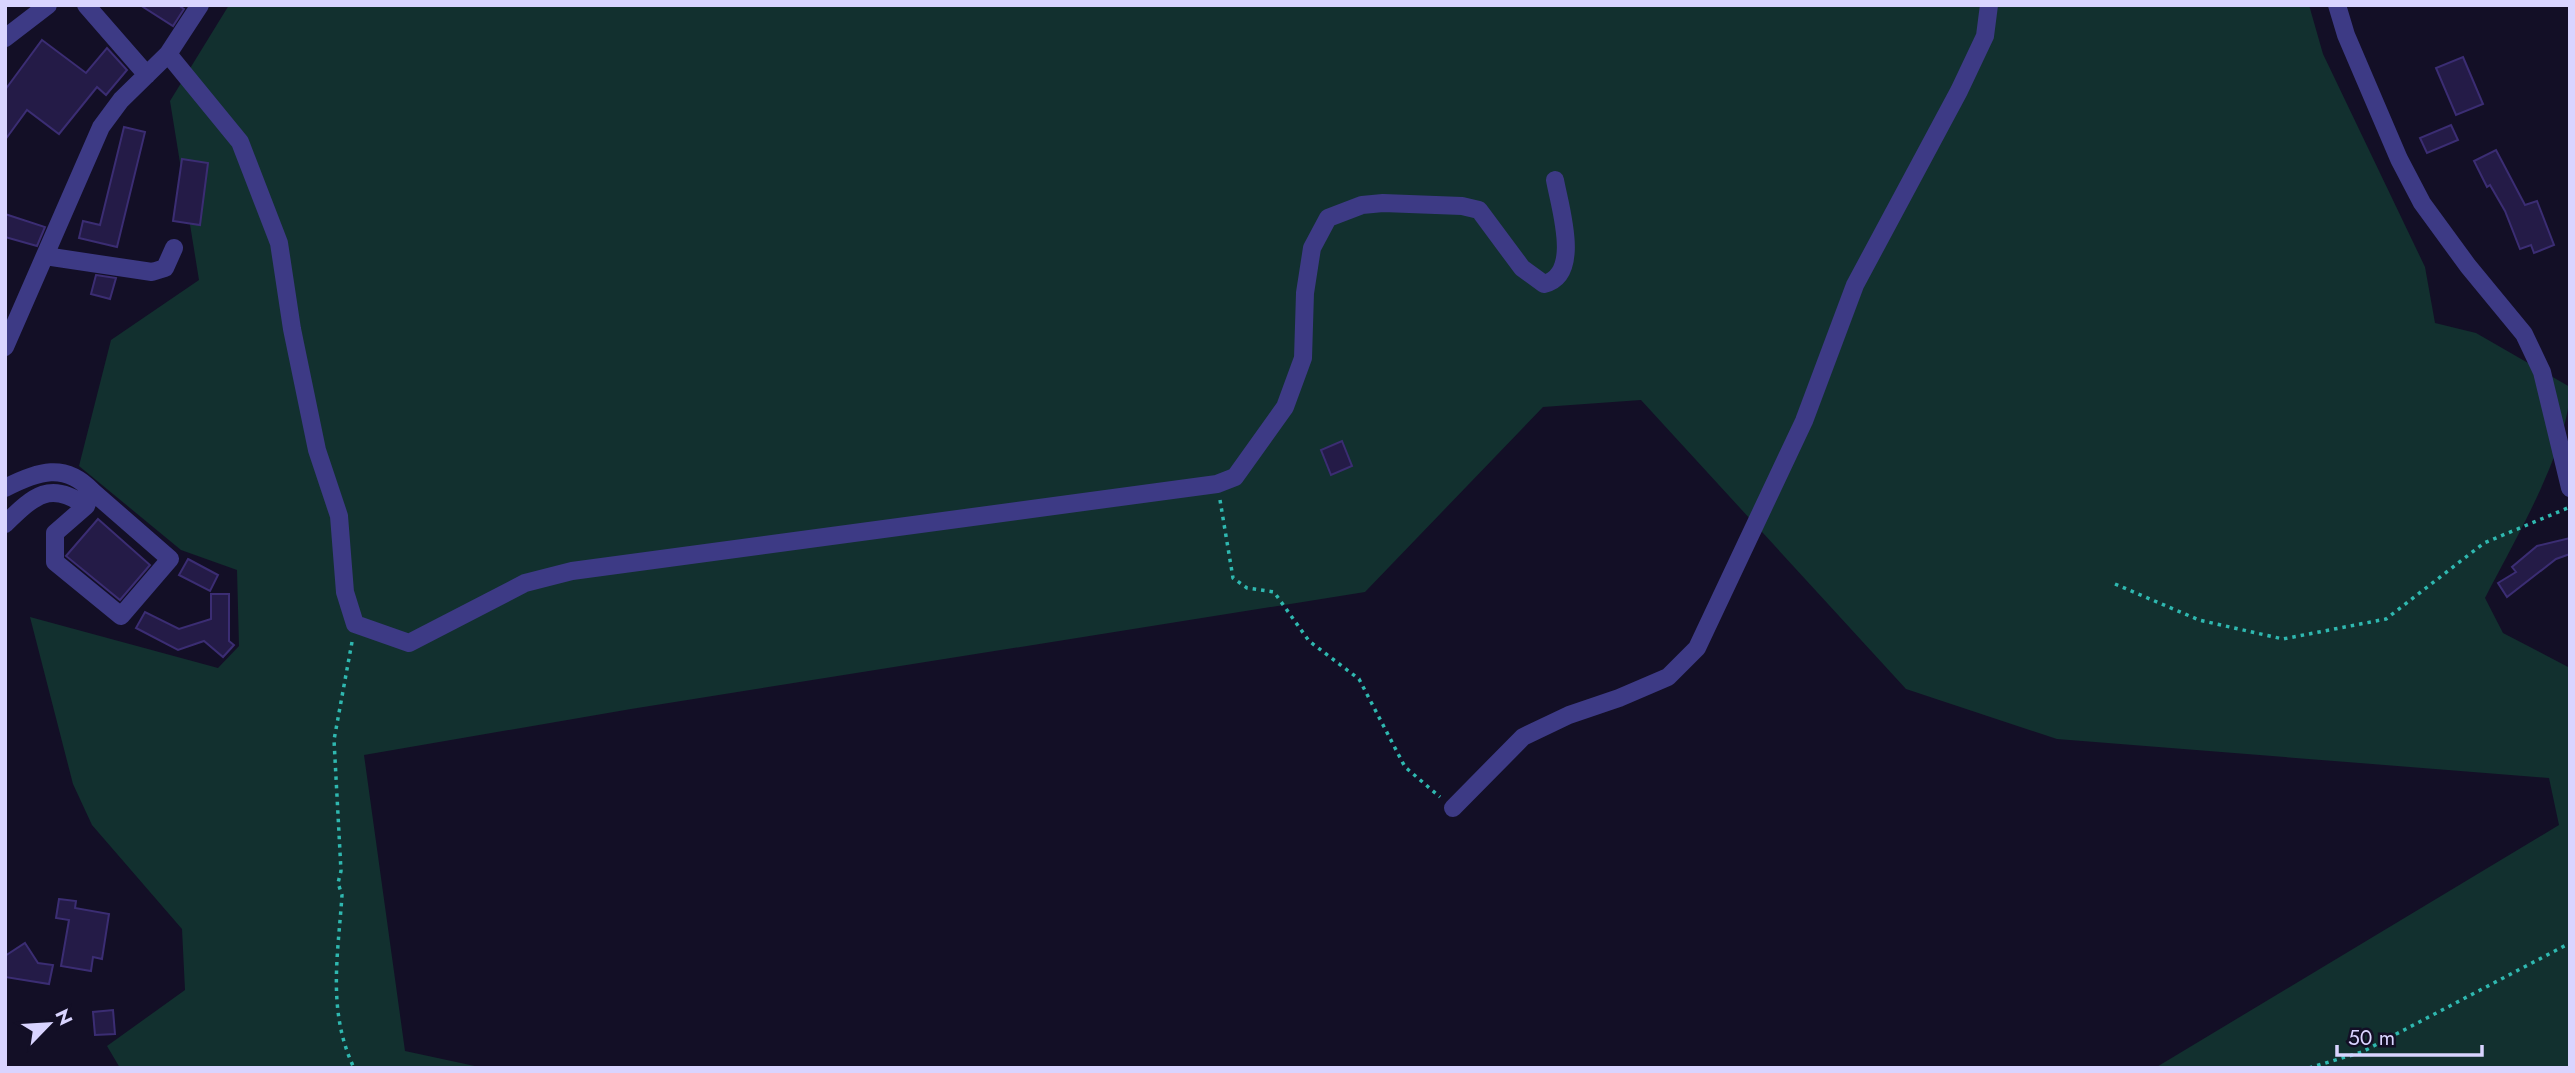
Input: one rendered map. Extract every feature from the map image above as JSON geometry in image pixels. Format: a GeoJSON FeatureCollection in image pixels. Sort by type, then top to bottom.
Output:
{"type":"FeatureCollection","features":[{"type":"Feature","properties":{"kind":"street"},"geometry":{"type":"LineString","coordinates":[[5,38],[48,5]]}},
{"type":"Feature","properties":{"kind":"street"},"geometry":{"type":"LineString","coordinates":[[86,5],[147,75]]}},
{"type":"Feature","properties":{"kind":"street"},"geometry":{"type":"LineString","coordinates":[[5,347],[101,127],[121,100],[167,54],[200,5]]}},
{"type":"Feature","properties":{"kind":"street"},"geometry":{"type":"LineString","coordinates":[[1453,808],[1523,737],[1569,715],[1668,677],[1697,648],[1804,421],[1855,285],[1959,91],[1984,36],[1989,5]]}},
{"type":"Feature","properties":{"kind":"street"},"geometry":{"type":"LineString","coordinates":[[2337,5],[2351,47],[2399,159],[2422,203],[2529,344],[2542,372],[2570,488]]}},
{"type":"Feature","properties":{"kind":"street"},"geometry":{"type":"LineString","coordinates":[[167,54],[240,142],[279,243],[292,329],[317,450],[339,516],[345,592],[355,624],[409,643],[471,608],[525,583],[572,571],[1217,484],[1235,477],[1285,407],[1303,358],[1305,293],[1312,248],[1328,218],[1362,205],[1383,203],[1462,206],[1479,210],[1522,268],[1544,284],[1553,282],[1561,274],[1567,253],[1555,180]]}},
{"type":"Feature","properties":{"kind":"street"},"geometry":{"type":"LineString","coordinates":[[45,256],[152,272],[165,268],[174,248]]}},
{"type":"Feature","properties":{"kind":"street"},"geometry":{"type":"LineString","coordinates":[[5,488],[23,479],[64,471],[79,477],[89,499]]}},
{"type":"Feature","properties":{"kind":"street"},"geometry":{"type":"LineString","coordinates":[[5,524],[22,508],[51,491],[69,494],[89,499],[170,559],[121,615],[55,562],[55,533],[89,499]]}},
{"type":"Feature","properties":{"kind":"path"},"geometry":{"type":"LineString","coordinates":[[1217,484],[1233,578],[1247,588],[1274,592],[1310,641],[1359,679],[1405,767],[1453,808]]}},
{"type":"Feature","properties":{"kind":"path"},"geometry":{"type":"LineString","coordinates":[[2115,584],[2199,620],[2283,639],[2386,620],[2484,543],[2570,507]]}},
{"type":"Feature","properties":{"kind":"path"},"geometry":{"type":"LineString","coordinates":[[354,1068],[341,1040],[336,994],[342,895],[338,883],[341,871],[334,740],[355,624]]}},
{"type":"Feature","properties":{"kind":"path"},"geometry":{"type":"LineString","coordinates":[[2309,1068],[2362,1052],[2570,943]]}},
{"type":"Feature","properties":{"kind":"green space"},"geometry":{"type":"Polygon","coordinates":[[[229,5],[2309,5],[2323,54],[2425,267],[2435,323],[2476,333],[2570,387],[2561,438],[2550,466],[2485,598],[2503,633],[2570,668],[2570,1068],[2155,1068],[2559,825],[2549,778],[2057,739],[1906,689],[1641,400],[1543,407],[1365,592],[631,709],[364,755],[405,1051],[484,1068],[120,1068],[107,1046],[185,990],[182,929],[92,825],[73,784],[30,617],[218,668],[239,646],[237,570],[181,550],[79,466],[111,340],[199,280],[170,101],[229,5]]]}},
{"type":"Feature","properties":{"kind":"building"},"geometry":{"type":"Polygon","coordinates":[[[140,5],[178,5],[184,9],[173,26],[140,5]]]}},
{"type":"Feature","properties":{"kind":"building"},"geometry":{"type":"Polygon","coordinates":[[[42,40],[86,73],[107,48],[127,70],[106,95],[97,87],[59,134],[27,110],[5,140],[5,90],[42,40]]]}},
{"type":"Feature","properties":{"kind":"building"},"geometry":{"type":"Polygon","coordinates":[[[2463,57],[2483,104],[2456,115],[2436,68],[2463,57]]]}},
{"type":"Feature","properties":{"kind":"building"},"geometry":{"type":"Polygon","coordinates":[[[2451,125],[2458,140],[2427,153],[2420,138],[2451,125]]]}},
{"type":"Feature","properties":{"kind":"building"},"geometry":{"type":"Polygon","coordinates":[[[124,127],[145,132],[117,247],[79,238],[83,221],[100,225],[124,127]]]}},
{"type":"Feature","properties":{"kind":"building"},"geometry":{"type":"Polygon","coordinates":[[[2496,150],[2525,205],[2537,201],[2554,245],[2534,253],[2531,245],[2520,249],[2505,211],[2490,185],[2487,187],[2474,161],[2496,150]]]}},
{"type":"Feature","properties":{"kind":"building"},"geometry":{"type":"Polygon","coordinates":[[[182,159],[208,163],[200,225],[173,221],[182,159]]]}},
{"type":"Feature","properties":{"kind":"building"},"geometry":{"type":"Polygon","coordinates":[[[5,214],[45,227],[37,246],[5,237],[5,214]]]}},
{"type":"Feature","properties":{"kind":"building"},"geometry":{"type":"Polygon","coordinates":[[[96,275],[116,278],[110,299],[91,294],[96,275]]]}},
{"type":"Feature","properties":{"kind":"building"},"geometry":{"type":"Polygon","coordinates":[[[1342,441],[1352,466],[1331,475],[1321,450],[1342,441]]]}},
{"type":"Feature","properties":{"kind":"building"},"geometry":{"type":"Polygon","coordinates":[[[98,519],[150,565],[120,600],[66,556],[98,519]]]}},
{"type":"Feature","properties":{"kind":"building"},"geometry":{"type":"Polygon","coordinates":[[[2570,538],[2570,554],[2556,559],[2507,597],[2498,583],[2516,572],[2512,567],[2537,546],[2570,538]]]}},
{"type":"Feature","properties":{"kind":"building"},"geometry":{"type":"Polygon","coordinates":[[[188,559],[218,575],[210,591],[179,575],[188,559]]]}},
{"type":"Feature","properties":{"kind":"building"},"geometry":{"type":"Polygon","coordinates":[[[211,594],[229,594],[229,641],[234,645],[223,657],[204,641],[178,650],[136,628],[145,612],[179,629],[211,619],[211,594]]]}},
{"type":"Feature","properties":{"kind":"building"},"geometry":{"type":"Polygon","coordinates":[[[59,899],[76,901],[75,908],[109,914],[102,959],[93,957],[91,971],[61,966],[69,920],[56,918],[59,899]]]}},
{"type":"Feature","properties":{"kind":"building"},"geometry":{"type":"Polygon","coordinates":[[[25,943],[38,963],[53,965],[49,984],[5,977],[5,956],[25,943]]]}},
{"type":"Feature","properties":{"kind":"building"},"geometry":{"type":"Polygon","coordinates":[[[113,1010],[115,1034],[95,1035],[93,1012],[113,1010]]]}}]}
